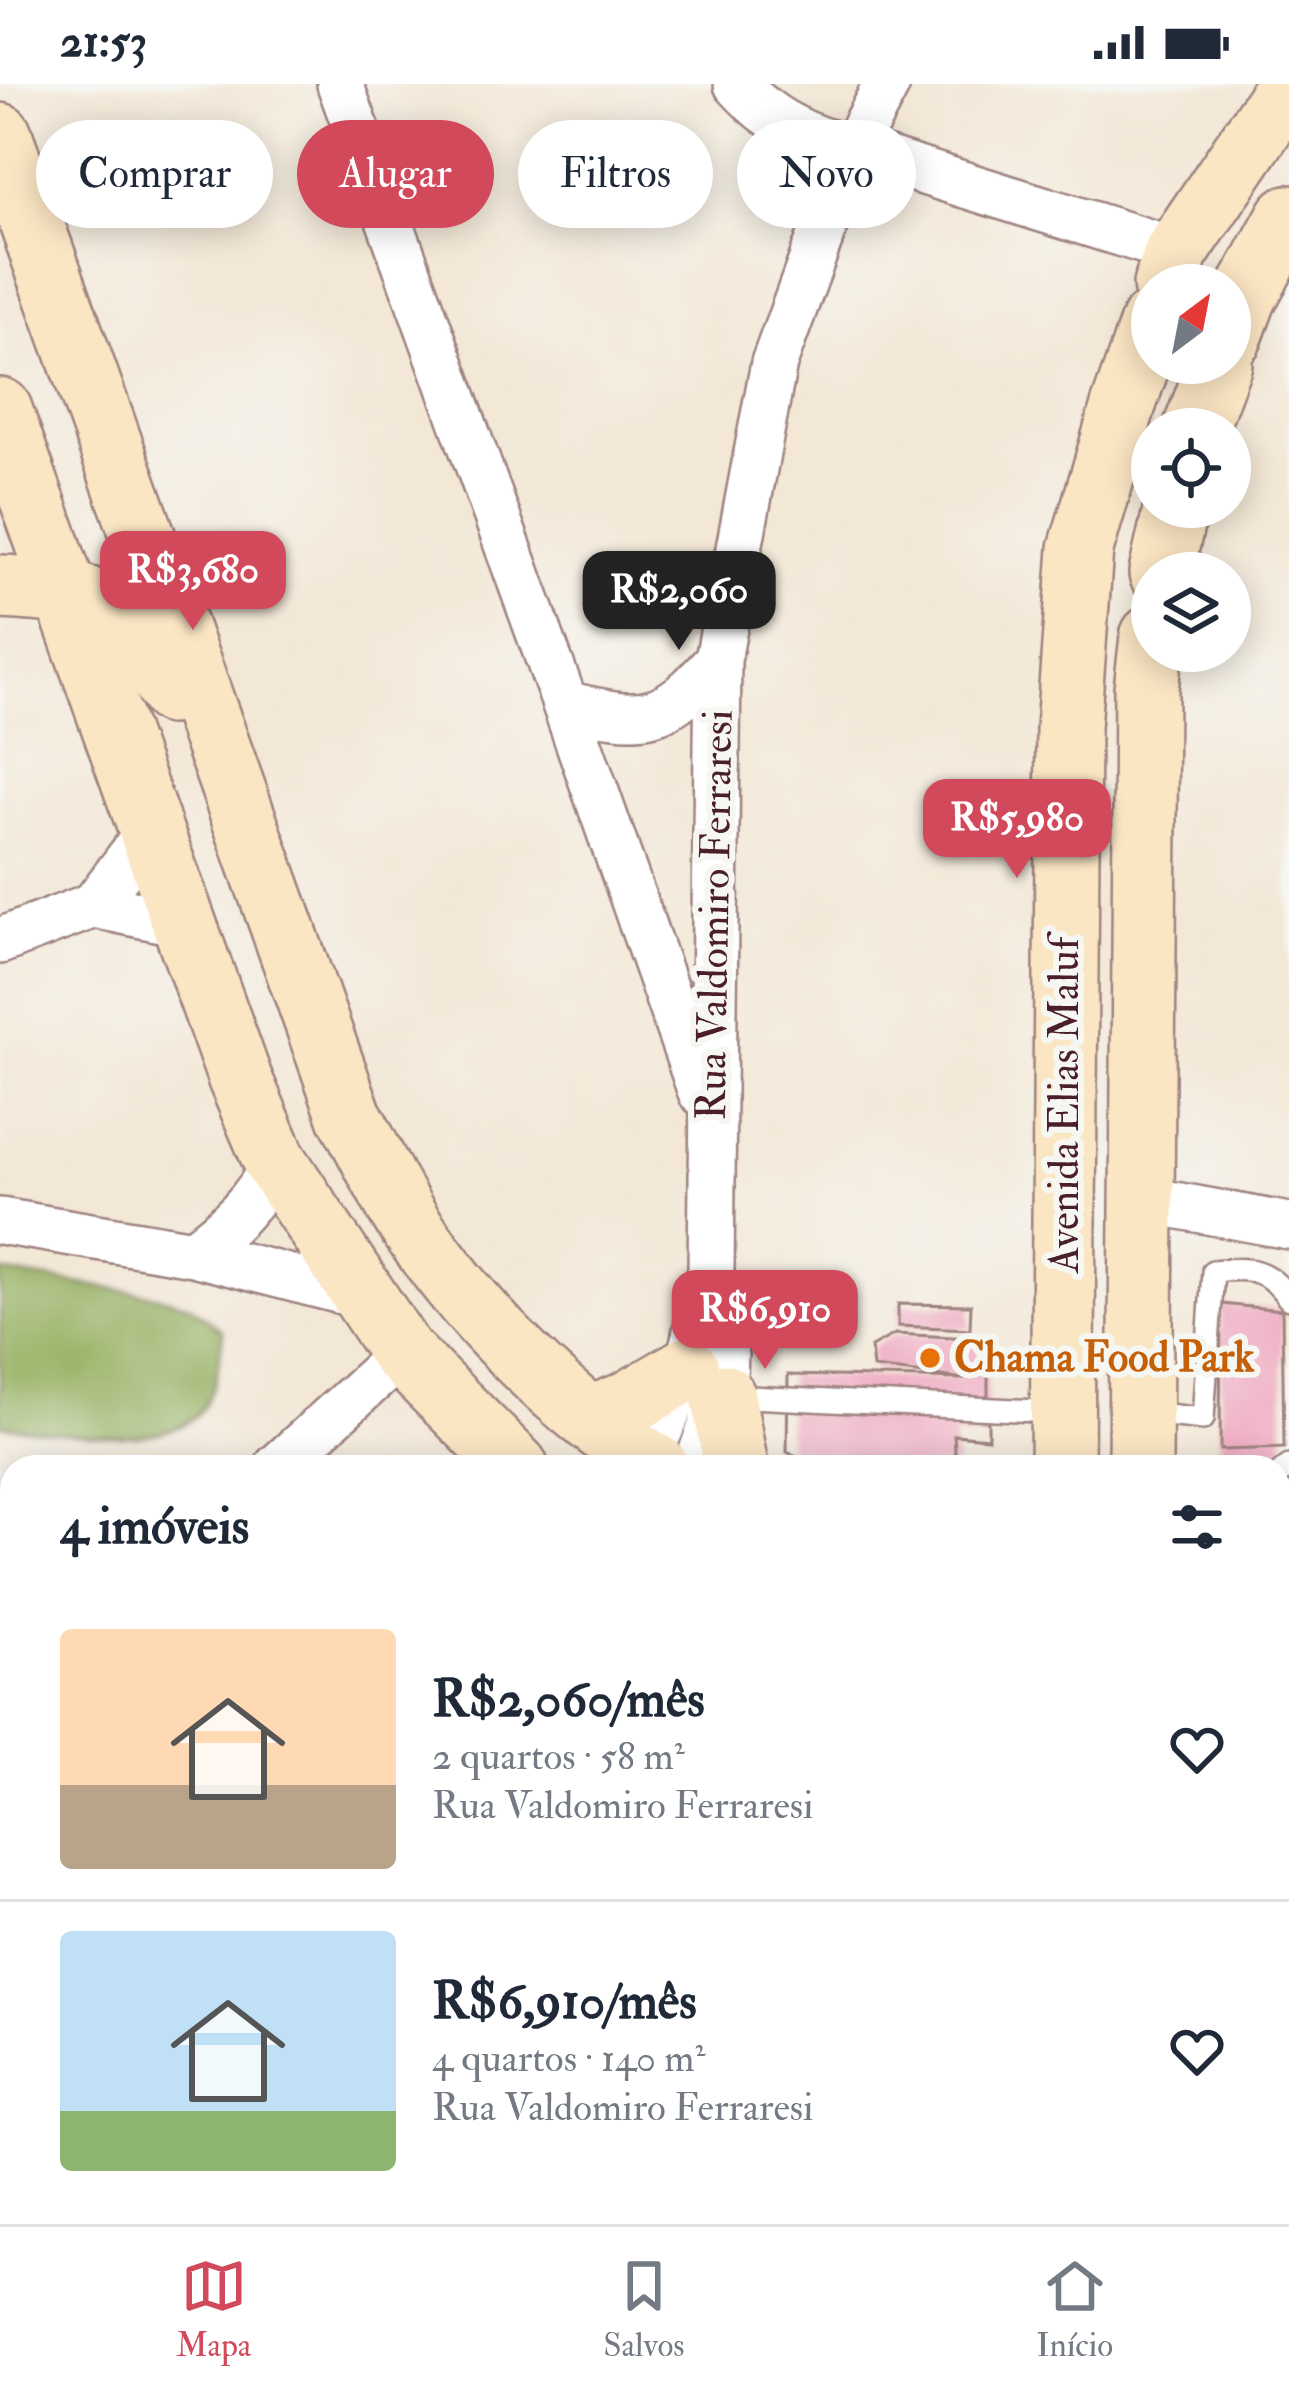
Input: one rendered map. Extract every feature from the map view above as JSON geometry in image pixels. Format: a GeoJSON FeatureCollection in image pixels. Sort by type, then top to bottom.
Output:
{"type":"FeatureCollection","features":[{"type":"Feature","properties":{"kind":"street"},"geometry":{"type":"LineString","coordinates":[[340,84],[566,704],[712,1125]]}},
{"type":"Feature","properties":{"kind":"street"},"geometry":{"type":"LineString","coordinates":[[737,84],[777,120]]}},
{"type":"Feature","properties":{"kind":"street","name":"Rua Valdomiro Ferraresi"},"geometry":{"type":"LineString","coordinates":[[868,120],[887,84]]}},
{"type":"Feature","properties":{"kind":"street"},"geometry":{"type":"LineString","coordinates":[[1175,264],[1289,85]]}},
{"type":"Feature","properties":{"kind":"street"},"geometry":{"type":"LineString","coordinates":[[0,135],[350,1116],[412,1228],[472,1304],[592,1418],[644,1455]]}},
{"type":"Feature","properties":{"kind":"street"},"geometry":{"type":"LineString","coordinates":[[916,172],[1161,264]]}},
{"type":"Feature","properties":{"kind":"street"},"geometry":{"type":"LineString","coordinates":[[1251,286],[1289,217]]}},
{"type":"Feature","properties":{"kind":"street","name":"Rua Valdomiro Ferraresi"},"geometry":{"type":"LineString","coordinates":[[664,1455],[705,1382],[711,1270],[718,660],[774,363],[824,228]]}},
{"type":"Feature","properties":{"kind":"street","name":"Avenida Elias Maluf"},"geometry":{"type":"LineString","coordinates":[[1063,1440],[1068,728],[1081,549],[1131,384]]}},
{"type":"Feature","properties":{"kind":"street"},"geometry":{"type":"LineString","coordinates":[[0,522],[7,513],[14,477],[6,428]]}},
{"type":"Feature","properties":{"kind":"street"},"geometry":{"type":"LineString","coordinates":[[6,428],[240,1079],[275,1161],[402,1354],[504,1455]]}},
{"type":"Feature","properties":{"kind":"street"},"geometry":{"type":"LineString","coordinates":[[0,587],[65,590],[108,605],[132,628],[231,790]]}},
{"type":"Feature","properties":{"kind":"street"},"geometry":{"type":"LineString","coordinates":[[566,704],[620,718],[658,713],[687,697],[718,660]]}},
{"type":"Feature","properties":{"kind":"street","name":"Avenida Elias Maluf"},"geometry":{"type":"LineString","coordinates":[[1141,1440],[1148,672]]}},
{"type":"Feature","properties":{"kind":"street"},"geometry":{"type":"LineString","coordinates":[[0,941],[94,905],[151,829]]}},
{"type":"Feature","properties":{"kind":"street"},"geometry":{"type":"LineString","coordinates":[[94,905],[185,924]]}},
{"type":"Feature","properties":{"kind":"street"},"geometry":{"type":"LineString","coordinates":[[193,1253],[252,1199],[275,1161]]}},
{"type":"Feature","properties":{"kind":"street"},"geometry":{"type":"LineString","coordinates":[[1142,1199],[1289,1226]]}},
{"type":"Feature","properties":{"kind":"street"},"geometry":{"type":"LineString","coordinates":[[0,1221],[193,1253],[361,1296]]}},
{"type":"Feature","properties":{"kind":"street"},"geometry":{"type":"LineString","coordinates":[[290,1455],[402,1354]]}},
{"type":"Feature","properties":{"kind":"street"},"geometry":{"type":"LineString","coordinates":[[592,1418],[628,1402],[705,1382],[732,1455]]}},
{"type":"Feature","properties":{"kind":"lane"},"geometry":{"type":"LineString","coordinates":[[1141,1440],[1203,1420],[1213,1271],[1245,1268],[1275,1278],[1289,1300]]}},
{"type":"Feature","properties":{"kind":"lane"},"geometry":{"type":"LineString","coordinates":[[705,1382],[1063,1440]]}},
{"type":"Feature","properties":{"kind":"green space"},"geometry":{"type":"Polygon","coordinates":[[[0,1272],[190,1305],[223,1331],[216,1378],[207,1401],[193,1418],[153,1434],[100,1436],[0,1425],[0,1272]]]}},
{"type":"Feature","properties":{"kind":"building"},"geometry":{"type":"Polygon","coordinates":[[[898,1304],[971,1305],[970,1329],[898,1326],[898,1304]]]}},
{"type":"Feature","properties":{"kind":"building"},"geometry":{"type":"Polygon","coordinates":[[[1221,1304],[1282,1310],[1284,1448],[1220,1450],[1221,1304]]]}},
{"type":"Feature","properties":{"kind":"building"},"geometry":{"type":"Polygon","coordinates":[[[895,1334],[988,1339],[988,1438],[954,1435],[955,1455],[787,1452],[788,1375],[966,1379],[873,1368],[871,1347],[895,1334]]]}},
{"type":"Feature","properties":{"kind":"place","name":"Chama Food Park"},"geometry":{"type":"Point","coordinates":[930,1358]}}]}
